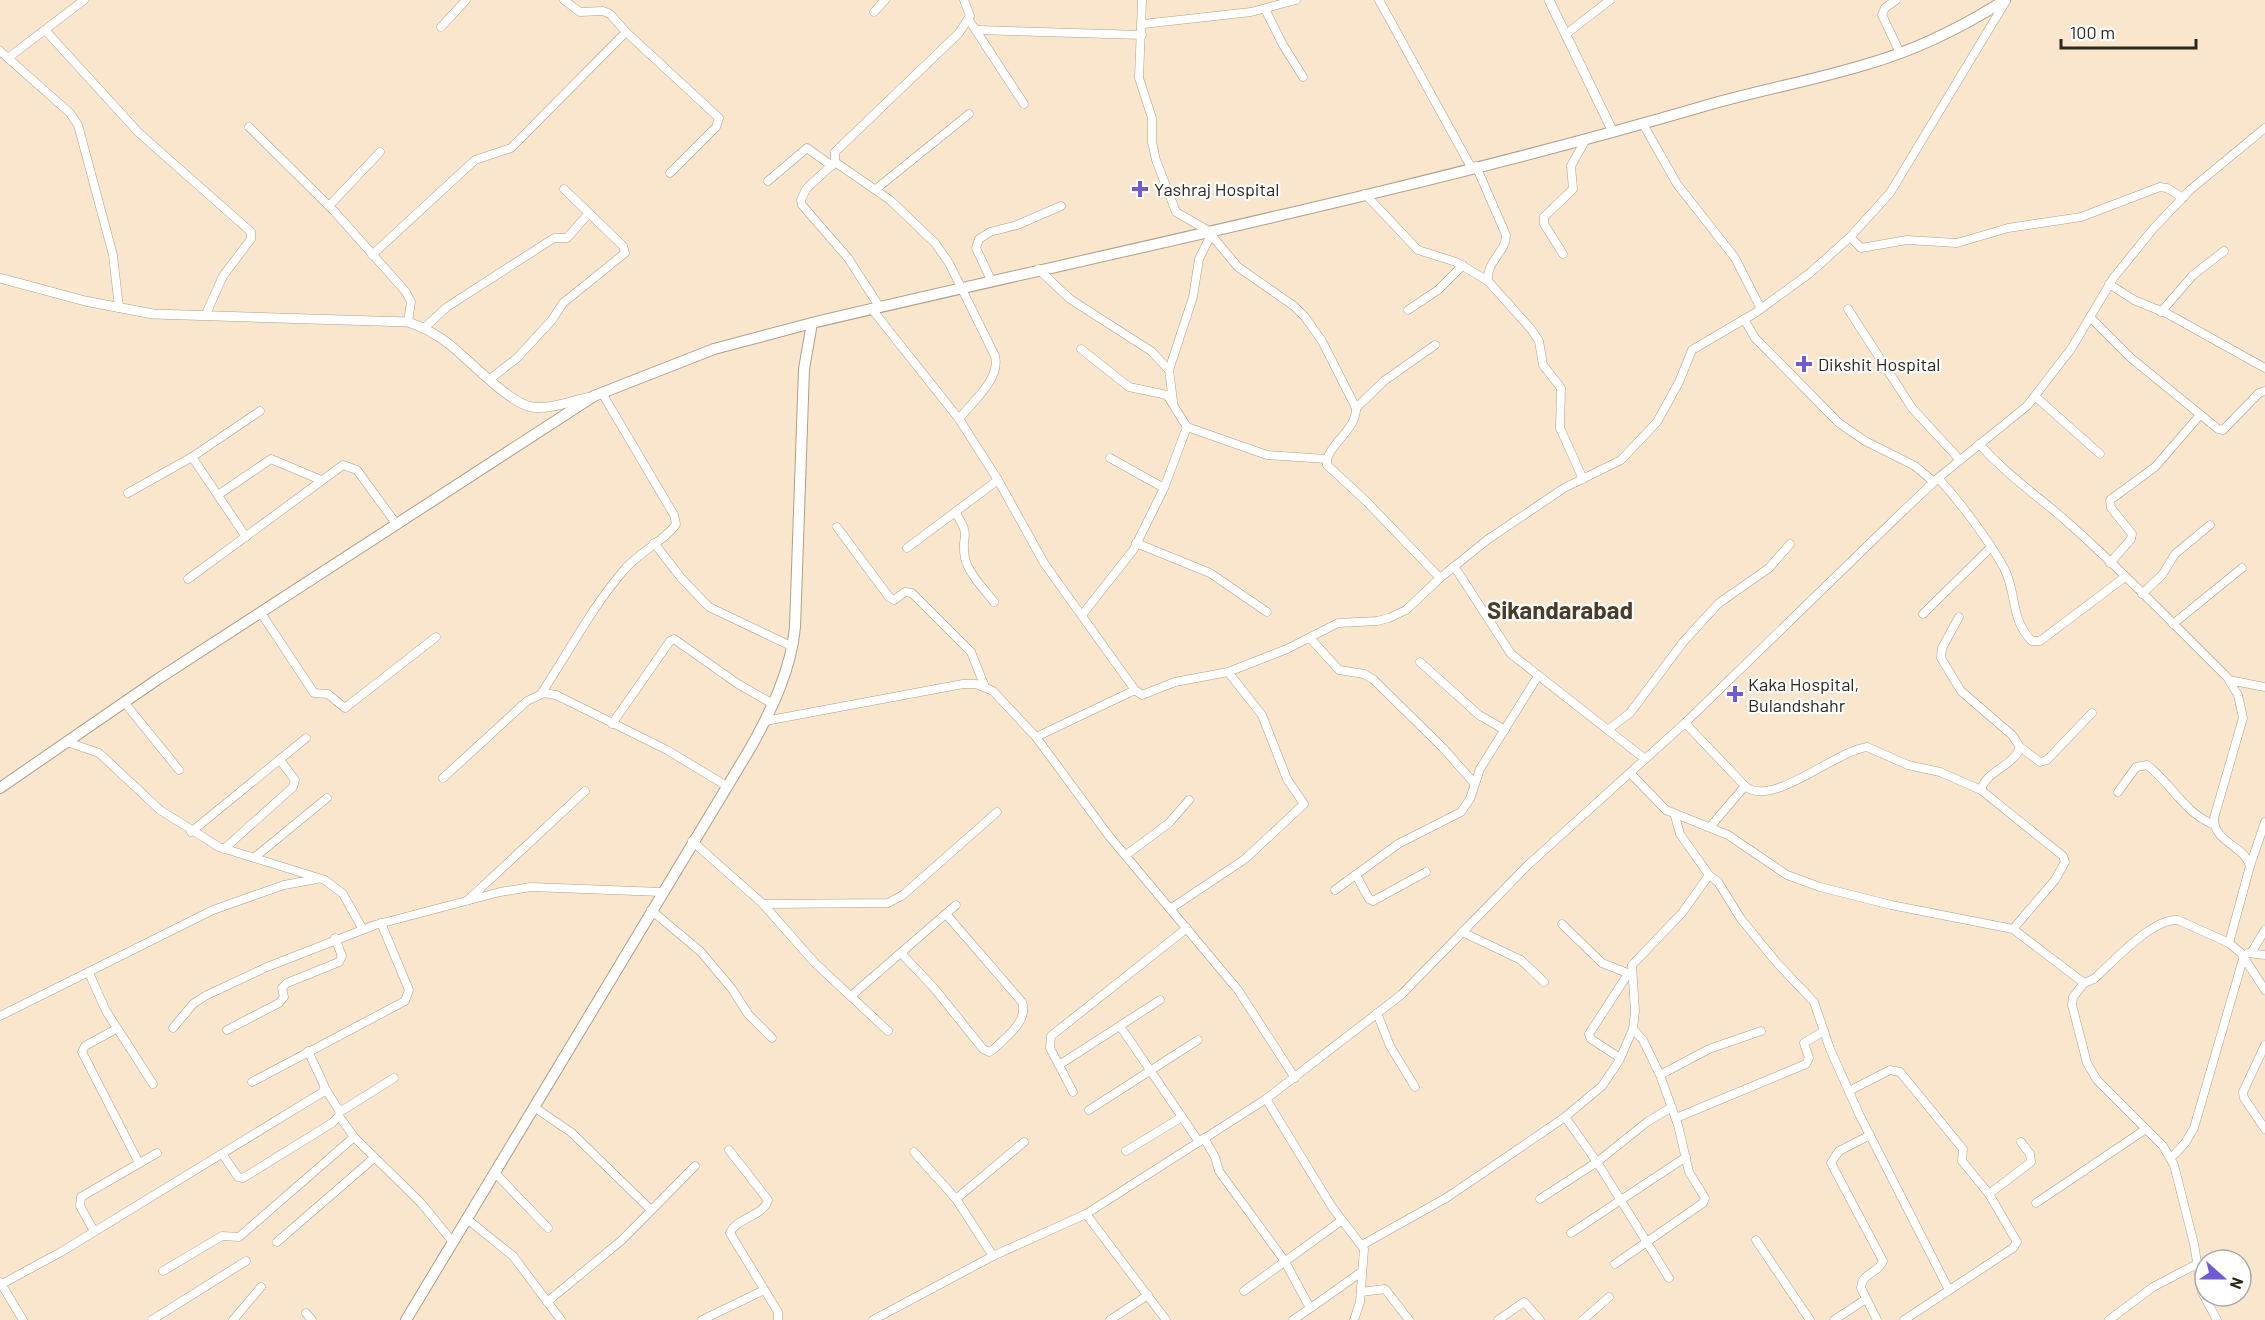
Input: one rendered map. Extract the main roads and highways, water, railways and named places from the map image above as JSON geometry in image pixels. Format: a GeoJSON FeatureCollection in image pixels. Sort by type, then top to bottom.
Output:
{"type":"FeatureCollection","features":[{"type":"Feature","properties":{"kind":"main road"},"geometry":{"type":"LineString","coordinates":[[0,788],[124,702],[598,395],[714,350],[812,323],[1038,269],[1209,233],[1586,139],[1725,100],[1865,65],[1971,22],[2006,0]]}},
{"type":"Feature","properties":{"kind":"main road"},"geometry":{"type":"LineString","coordinates":[[406,1320],[765,721],[785,676],[793,646],[804,369],[812,323]]}},
{"type":"Feature","properties":{"kind":"place","name":"Yashraj Hospital"},"geometry":{"type":"Point","coordinates":[1140,189]}},
{"type":"Feature","properties":{"kind":"place","name":"Dikshit Hospital"},"geometry":{"type":"Point","coordinates":[1804,364]}},
{"type":"Feature","properties":{"kind":"place","name":"Kaka Hospital, Bulandshahr"},"geometry":{"type":"Point","coordinates":[1735,694]}},
{"type":"Feature","properties":{"kind":"district","name":"Sikandarabad"},"geometry":{"type":"Point","coordinates":[1560,609]}}]}
